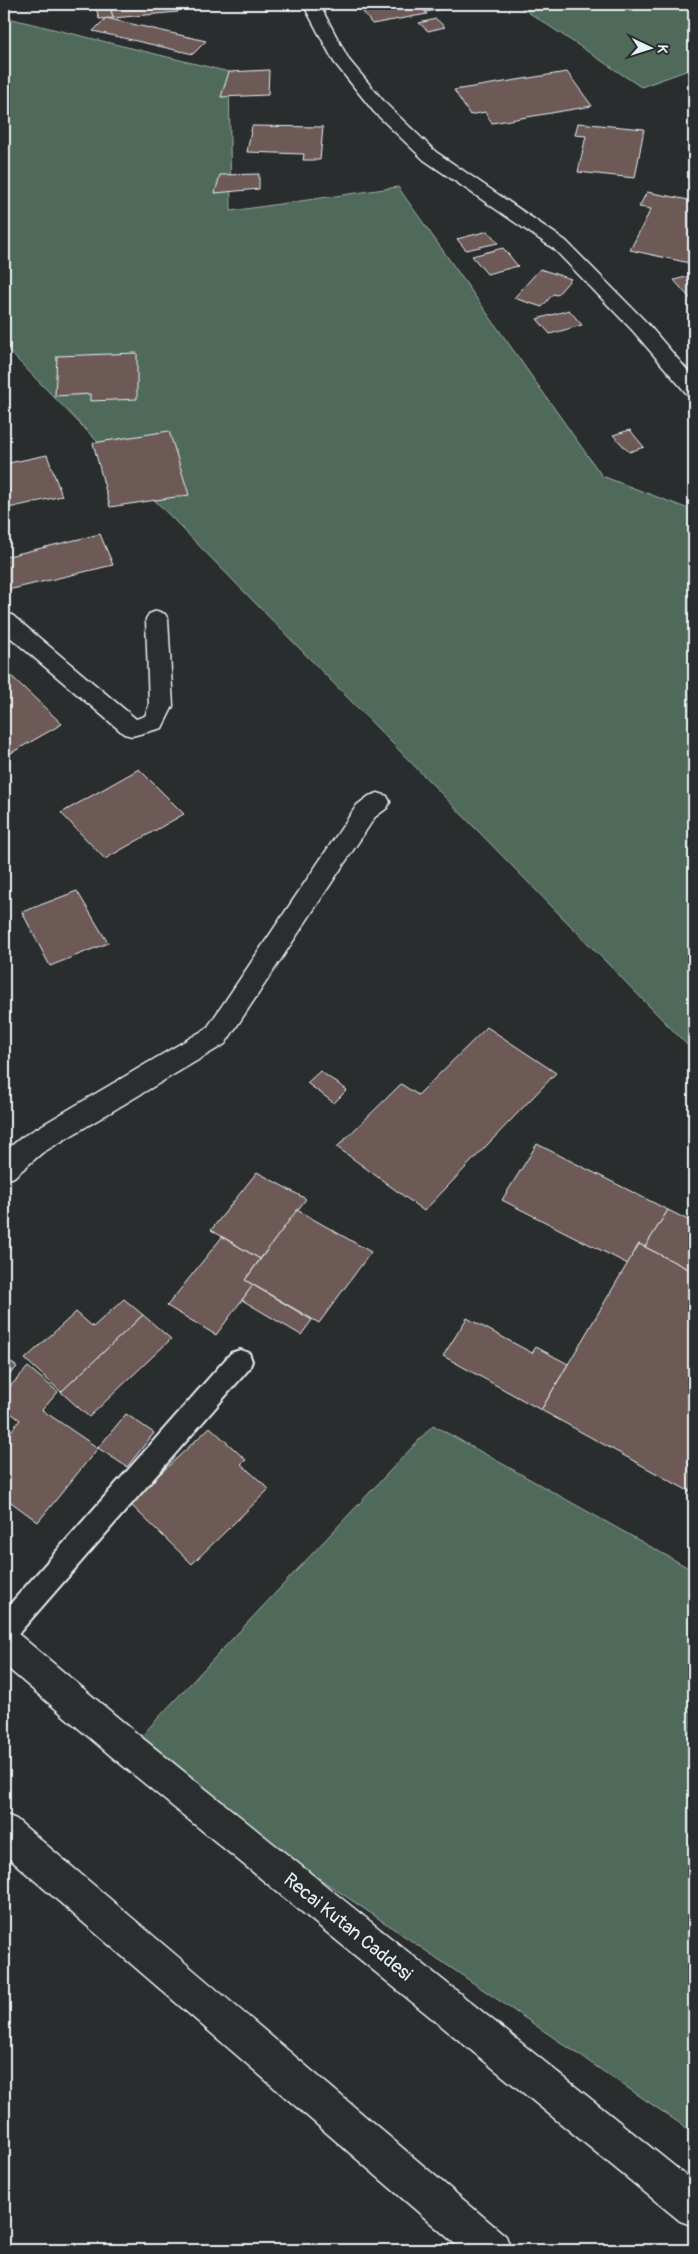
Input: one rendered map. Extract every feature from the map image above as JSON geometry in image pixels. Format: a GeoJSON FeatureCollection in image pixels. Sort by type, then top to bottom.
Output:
{"type":"FeatureCollection","features":[{"type":"Feature","properties":{"kind":"street"},"geometry":{"type":"LineString","coordinates":[[311,4],[342,62],[380,108],[430,156],[560,245],[640,327],[694,390]]}},
{"type":"Feature","properties":{"kind":"street"},"geometry":{"type":"LineString","coordinates":[[5,624],[132,728],[154,722],[161,706],[157,620]]}},
{"type":"Feature","properties":{"kind":"street"},"geometry":{"type":"LineString","coordinates":[[4,1169],[32,1145],[216,1036],[366,811],[378,802]]}},
{"type":"Feature","properties":{"kind":"street","name":"Recai Kutan Caddesi"},"geometry":{"type":"LineString","coordinates":[[4,1644],[144,1761],[694,2207]]}},
{"type":"Feature","properties":{"kind":"street"},"geometry":{"type":"LineString","coordinates":[[4,1832],[492,2250]]}},
{"type":"Feature","properties":{"kind":"lane"},"geometry":{"type":"LineString","coordinates":[[4,1631],[240,1362]]}},
{"type":"Feature","properties":{"kind":"green space"},"geometry":{"type":"Polygon","coordinates":[[[516,4],[694,4],[694,68],[641,87],[516,4]]]}},
{"type":"Feature","properties":{"kind":"green space"},"geometry":{"type":"Polygon","coordinates":[[[4,17],[229,72],[231,211],[398,187],[602,476],[694,511],[694,1052],[4,346],[4,17]]]}},
{"type":"Feature","properties":{"kind":"green space"},"geometry":{"type":"Polygon","coordinates":[[[433,1425],[694,1571],[694,2133],[129,1749],[433,1425]]]}},
{"type":"Feature","properties":{"kind":"building"},"geometry":{"type":"Polygon","coordinates":[[[95,4],[175,4],[178,12],[113,18],[110,6],[96,7],[95,4]]]}},
{"type":"Feature","properties":{"kind":"building"},"geometry":{"type":"Polygon","coordinates":[[[357,4],[419,4],[427,14],[372,24],[357,4]]]}},
{"type":"Feature","properties":{"kind":"building"},"geometry":{"type":"Polygon","coordinates":[[[420,4],[445,4],[449,8],[426,12],[420,4]]]}},
{"type":"Feature","properties":{"kind":"building"},"geometry":{"type":"Polygon","coordinates":[[[110,6],[113,18],[99,19],[96,7],[110,6]]]}},
{"type":"Feature","properties":{"kind":"building"},"geometry":{"type":"Polygon","coordinates":[[[106,18],[206,41],[193,54],[93,31],[106,18]]]}},
{"type":"Feature","properties":{"kind":"building"},"geometry":{"type":"Polygon","coordinates":[[[436,19],[445,27],[428,31],[419,23],[436,19]]]}},
{"type":"Feature","properties":{"kind":"building"},"geometry":{"type":"Polygon","coordinates":[[[269,70],[268,95],[221,97],[229,72],[269,70]]]}},
{"type":"Feature","properties":{"kind":"building"},"geometry":{"type":"Polygon","coordinates":[[[567,72],[592,106],[492,123],[485,112],[470,115],[454,90],[567,72]]]}},
{"type":"Feature","properties":{"kind":"building"},"geometry":{"type":"Polygon","coordinates":[[[578,123],[644,129],[635,178],[578,172],[586,136],[575,135],[578,123]]]}},
{"type":"Feature","properties":{"kind":"building"},"geometry":{"type":"Polygon","coordinates":[[[252,126],[323,127],[320,160],[303,160],[304,154],[247,152],[252,126]]]}},
{"type":"Feature","properties":{"kind":"building"},"geometry":{"type":"Polygon","coordinates":[[[259,174],[259,189],[215,193],[220,175],[259,174]]]}},
{"type":"Feature","properties":{"kind":"building"},"geometry":{"type":"Polygon","coordinates":[[[647,192],[694,201],[694,264],[630,250],[651,209],[639,207],[647,192]]]}},
{"type":"Feature","properties":{"kind":"building"},"geometry":{"type":"Polygon","coordinates":[[[488,231],[498,243],[466,250],[457,239],[488,231]]]}},
{"type":"Feature","properties":{"kind":"building"},"geometry":{"type":"Polygon","coordinates":[[[503,248],[518,266],[487,274],[472,256],[503,248]]]}},
{"type":"Feature","properties":{"kind":"building"},"geometry":{"type":"Polygon","coordinates":[[[540,269],[571,279],[557,295],[553,294],[542,307],[514,298],[540,269]]]}},
{"type":"Feature","properties":{"kind":"building"},"geometry":{"type":"Polygon","coordinates":[[[694,275],[694,303],[674,280],[694,275]]]}},
{"type":"Feature","properties":{"kind":"building"},"geometry":{"type":"Polygon","coordinates":[[[569,310],[582,325],[550,334],[537,319],[569,310]]]}},
{"type":"Feature","properties":{"kind":"building"},"geometry":{"type":"Polygon","coordinates":[[[137,353],[137,399],[90,401],[90,394],[55,396],[57,356],[137,353]]]}},
{"type":"Feature","properties":{"kind":"building"},"geometry":{"type":"Polygon","coordinates":[[[630,430],[644,447],[629,452],[613,435],[630,430]]]}},
{"type":"Feature","properties":{"kind":"building"},"geometry":{"type":"Polygon","coordinates":[[[169,431],[189,495],[110,507],[93,443],[169,431]]]}},
{"type":"Feature","properties":{"kind":"building"},"geometry":{"type":"Polygon","coordinates":[[[47,455],[62,496],[4,509],[4,464],[47,455]]]}},
{"type":"Feature","properties":{"kind":"building"},"geometry":{"type":"Polygon","coordinates":[[[100,534],[113,565],[8,590],[4,580],[4,557],[100,534]]]}},
{"type":"Feature","properties":{"kind":"building"},"geometry":{"type":"Polygon","coordinates":[[[4,669],[62,724],[4,757],[4,669]]]}},
{"type":"Feature","properties":{"kind":"building"},"geometry":{"type":"Polygon","coordinates":[[[139,769],[184,814],[105,859],[61,813],[139,769]]]}},
{"type":"Feature","properties":{"kind":"building"},"geometry":{"type":"Polygon","coordinates":[[[77,891],[108,943],[50,966],[22,912],[77,891]]]}},
{"type":"Feature","properties":{"kind":"building"},"geometry":{"type":"Polygon","coordinates":[[[487,1027],[556,1073],[424,1211],[337,1147],[401,1084],[418,1095],[487,1027]]]}},
{"type":"Feature","properties":{"kind":"building"},"geometry":{"type":"Polygon","coordinates":[[[320,1071],[347,1090],[334,1103],[307,1083],[320,1071]]]}},
{"type":"Feature","properties":{"kind":"building"},"geometry":{"type":"Polygon","coordinates":[[[537,1144],[668,1210],[645,1247],[639,1244],[628,1264],[502,1200],[537,1144]]]}},
{"type":"Feature","properties":{"kind":"building"},"geometry":{"type":"Polygon","coordinates":[[[257,1172],[306,1199],[260,1259],[211,1230],[257,1172]]]}},
{"type":"Feature","properties":{"kind":"building"},"geometry":{"type":"Polygon","coordinates":[[[297,1210],[371,1252],[319,1323],[245,1280],[297,1210]]]}},
{"type":"Feature","properties":{"kind":"building"},"geometry":{"type":"Polygon","coordinates":[[[668,1210],[694,1223],[694,1272],[645,1247],[668,1210]]]}},
{"type":"Feature","properties":{"kind":"building"},"geometry":{"type":"Polygon","coordinates":[[[222,1237],[260,1259],[245,1280],[253,1285],[216,1335],[167,1306],[222,1237]]]}},
{"type":"Feature","properties":{"kind":"building"},"geometry":{"type":"Polygon","coordinates":[[[639,1244],[694,1272],[694,1494],[541,1410],[639,1244]]]}},
{"type":"Feature","properties":{"kind":"building"},"geometry":{"type":"Polygon","coordinates":[[[253,1285],[312,1320],[301,1335],[242,1300],[253,1285]]]}},
{"type":"Feature","properties":{"kind":"building"},"geometry":{"type":"Polygon","coordinates":[[[124,1299],[143,1315],[61,1392],[25,1359],[76,1312],[93,1327],[124,1299]]]}},
{"type":"Feature","properties":{"kind":"building"},"geometry":{"type":"Polygon","coordinates":[[[143,1315],[171,1339],[89,1417],[61,1392],[143,1315]]]}},
{"type":"Feature","properties":{"kind":"building"},"geometry":{"type":"Polygon","coordinates":[[[467,1318],[532,1353],[536,1347],[568,1364],[541,1410],[443,1356],[467,1318]]]}},
{"type":"Feature","properties":{"kind":"building"},"geometry":{"type":"Polygon","coordinates":[[[4,1356],[17,1367],[4,1380],[4,1356]]]}},
{"type":"Feature","properties":{"kind":"building"},"geometry":{"type":"Polygon","coordinates":[[[28,1367],[58,1392],[42,1410],[98,1448],[38,1522],[4,1497],[4,1440],[20,1420],[4,1408],[4,1393],[28,1367]]]}},
{"type":"Feature","properties":{"kind":"building"},"geometry":{"type":"Polygon","coordinates":[[[126,1414],[154,1433],[127,1467],[98,1448],[126,1414]]]}},
{"type":"Feature","properties":{"kind":"building"},"geometry":{"type":"Polygon","coordinates":[[[210,1427],[246,1460],[241,1464],[269,1489],[192,1564],[129,1503],[210,1427]]]}}]}
